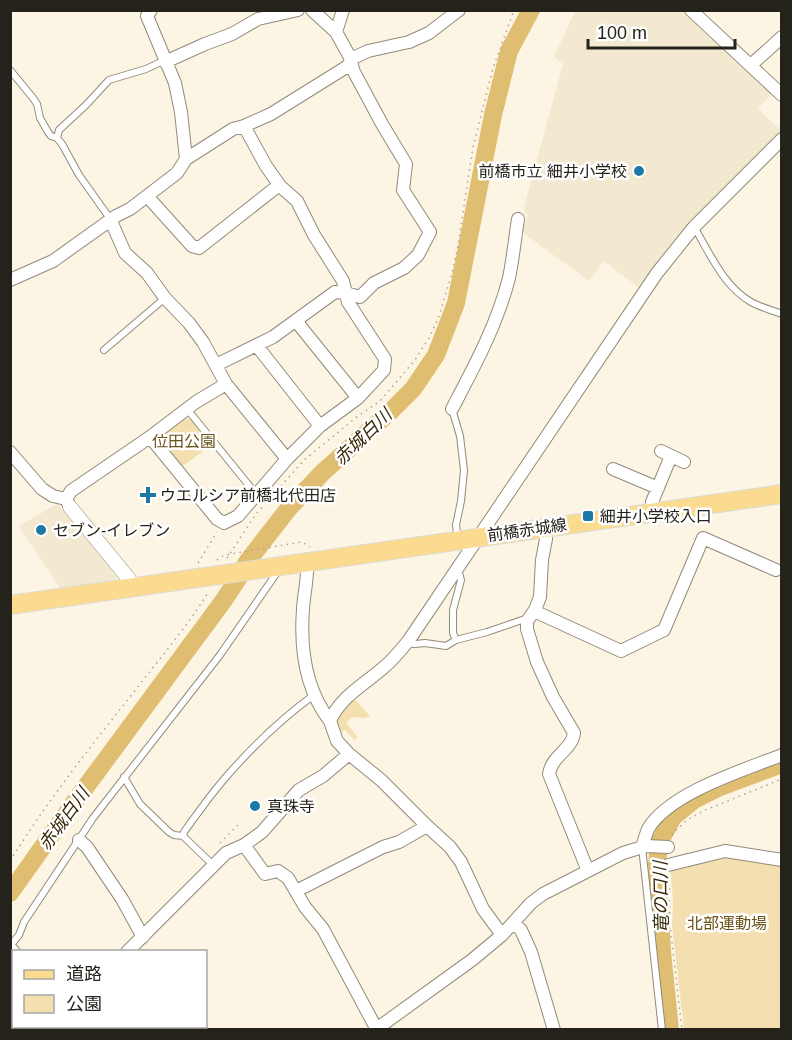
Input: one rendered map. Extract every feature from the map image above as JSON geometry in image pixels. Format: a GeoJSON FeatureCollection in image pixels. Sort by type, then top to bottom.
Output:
{"type":"FeatureCollection","features":[{"type":"Feature","properties":{"kind":"main road","name":"前橋赤城線"},"geometry":{"type":"LineString","coordinates":[[218,571],[275,567],[309,555],[458,540],[782,494]]}},
{"type":"Feature","properties":{"kind":"main road"},"geometry":{"type":"LineString","coordinates":[[10,605],[132,588],[218,571]]}},
{"type":"Feature","properties":{"kind":"street"},"geometry":{"type":"LineString","coordinates":[[151,10],[147,16],[175,83],[186,159]]}},
{"type":"Feature","properties":{"kind":"street"},"geometry":{"type":"LineString","coordinates":[[165,61],[232,34],[258,19],[297,10]]}},
{"type":"Feature","properties":{"kind":"street"},"geometry":{"type":"LineString","coordinates":[[216,365],[257,346],[284,330],[335,291],[360,297],[375,283],[404,268],[418,255],[430,232],[403,190],[406,164],[353,70],[351,59],[336,32],[312,10]]}},
{"type":"Feature","properties":{"kind":"street"},"geometry":{"type":"LineString","coordinates":[[336,32],[343,10]]}},
{"type":"Feature","properties":{"kind":"street"},"geometry":{"type":"LineString","coordinates":[[10,280],[53,261],[177,173],[186,159],[233,129],[271,114],[348,66],[351,59],[368,51],[410,42],[429,33],[459,10]]}},
{"type":"Feature","properties":{"kind":"street"},"geometry":{"type":"LineString","coordinates":[[691,10],[782,95]]}},
{"type":"Feature","properties":{"kind":"street"},"geometry":{"type":"LineString","coordinates":[[751,65],[782,37]]}},
{"type":"Feature","properties":{"kind":"street"},"geometry":{"type":"LineString","coordinates":[[150,437],[221,523],[226,523],[238,516],[320,426],[358,398],[384,370],[385,359],[348,302],[344,281],[297,201],[280,186],[244,126]]}},
{"type":"Feature","properties":{"kind":"street"},"geometry":{"type":"LineString","coordinates":[[330,721],[348,696],[384,667],[407,643],[657,273],[694,227],[782,139]]}},
{"type":"Feature","properties":{"kind":"street"},"geometry":{"type":"LineString","coordinates":[[147,196],[192,246],[199,248],[280,186]]}},
{"type":"Feature","properties":{"kind":"street"},"geometry":{"type":"LineString","coordinates":[[452,409],[481,356],[501,304],[509,279],[518,219]]}},
{"type":"Feature","properties":{"kind":"street"},"geometry":{"type":"LineString","coordinates":[[111,221],[125,253],[147,273],[165,298],[197,333],[226,384],[288,459]]}},
{"type":"Feature","properties":{"kind":"street"},"geometry":{"type":"LineString","coordinates":[[297,320],[358,398]]}},
{"type":"Feature","properties":{"kind":"street"},"geometry":{"type":"LineString","coordinates":[[257,346],[320,426]]}},
{"type":"Feature","properties":{"kind":"street"},"geometry":{"type":"LineString","coordinates":[[68,503],[71,491],[226,384]]}},
{"type":"Feature","properties":{"kind":"street"},"geometry":{"type":"LineString","coordinates":[[10,452],[45,492],[68,503],[129,579],[132,588]]}},
{"type":"Feature","properties":{"kind":"street"},"geometry":{"type":"LineString","coordinates":[[654,512],[652,502],[658,488],[666,454],[684,462]]}},
{"type":"Feature","properties":{"kind":"street"},"geometry":{"type":"LineString","coordinates":[[613,468],[658,488]]}},
{"type":"Feature","properties":{"kind":"street"},"geometry":{"type":"LineString","coordinates":[[545,528],[540,597],[527,629],[537,662],[574,734],[573,740],[552,762],[549,774],[588,871]]}},
{"type":"Feature","properties":{"kind":"street"},"geometry":{"type":"LineString","coordinates":[[531,615],[621,651],[664,630],[703,538],[779,571],[782,557]]}},
{"type":"Feature","properties":{"kind":"street"},"geometry":{"type":"LineString","coordinates":[[309,555],[303,607],[302,653],[314,695],[330,721],[337,741],[450,847],[461,862],[483,909],[502,935]]}},
{"type":"Feature","properties":{"kind":"street"},"geometry":{"type":"LineString","coordinates":[[128,950],[143,937],[210,862],[244,845],[262,832],[299,790],[323,776],[349,754]]}},
{"type":"Feature","properties":{"kind":"street"},"geometry":{"type":"LineString","coordinates":[[644,847],[648,829],[663,811],[692,791],[782,755]]}},
{"type":"Feature","properties":{"kind":"street"},"geometry":{"type":"LineString","coordinates":[[296,891],[383,847],[399,842],[427,826]]}},
{"type":"Feature","properties":{"kind":"street"},"geometry":{"type":"LineString","coordinates":[[79,840],[87,847],[122,899],[143,937]]}},
{"type":"Feature","properties":{"kind":"street"},"geometry":{"type":"LineString","coordinates":[[244,845],[265,874],[278,871],[288,878],[304,907],[323,929],[376,1029],[472,960],[502,935],[531,903],[543,894],[623,853],[644,847],[666,847]]}},
{"type":"Feature","properties":{"kind":"street"},"geometry":{"type":"LineString","coordinates":[[668,865],[725,851],[782,860]]}},
{"type":"Feature","properties":{"kind":"street"},"geometry":{"type":"LineString","coordinates":[[513,922],[521,930],[531,952],[554,1029]]}},
{"type":"Feature","properties":{"kind":"lane"},"geometry":{"type":"LineString","coordinates":[[57,138],[59,130],[109,81],[165,61]]}},
{"type":"Feature","properties":{"kind":"lane"},"geometry":{"type":"LineString","coordinates":[[10,70],[33,98],[48,132],[57,138],[111,221]]}},
{"type":"Feature","properties":{"kind":"lane"},"geometry":{"type":"LineString","coordinates":[[694,227],[725,278],[737,292],[751,302],[782,314]]}},
{"type":"Feature","properties":{"kind":"lane"},"geometry":{"type":"LineString","coordinates":[[104,350],[165,298]]}},
{"type":"Feature","properties":{"kind":"lane"},"geometry":{"type":"LineString","coordinates":[[187,409],[256,495]]}},
{"type":"Feature","properties":{"kind":"lane"},"geometry":{"type":"LineString","coordinates":[[452,409],[460,436],[464,470],[456,525],[458,540]]}},
{"type":"Feature","properties":{"kind":"lane"},"geometry":{"type":"LineString","coordinates":[[12,949],[24,922],[93,818],[220,655],[276,574],[275,567]]}},
{"type":"Feature","properties":{"kind":"lane"},"geometry":{"type":"LineString","coordinates":[[456,640],[453,633],[453,610],[461,580],[457,568]]}},
{"type":"Feature","properties":{"kind":"lane"},"geometry":{"type":"LineString","coordinates":[[407,643],[446,646],[456,640],[487,632],[531,615]]}},
{"type":"Feature","properties":{"kind":"lane"},"geometry":{"type":"LineString","coordinates":[[183,836],[225,778],[290,713],[314,695]]}},
{"type":"Feature","properties":{"kind":"lane"},"geometry":{"type":"LineString","coordinates":[[124,777],[140,804],[169,832],[183,836],[210,862]]}},
{"type":"Feature","properties":{"kind":"lane"},"geometry":{"type":"LineString","coordinates":[[644,847],[662,1029]]}},
{"type":"Feature","properties":{"kind":"path"},"geometry":{"type":"LineString","coordinates":[[218,571],[258,512],[304,460],[380,401],[415,360],[429,338],[438,319],[452,273],[473,147],[493,68],[514,10]]}},
{"type":"Feature","properties":{"kind":"path"},"geometry":{"type":"LineString","coordinates":[[196,566],[221,523]]}},
{"type":"Feature","properties":{"kind":"path"},"geometry":{"type":"LineString","coordinates":[[10,861],[28,831],[68,775],[186,628],[208,593],[223,556],[302,542],[309,555]]}},
{"type":"Feature","properties":{"kind":"path"},"geometry":{"type":"LineString","coordinates":[[666,847],[673,833],[686,821],[704,811],[782,779]]}},
{"type":"Feature","properties":{"kind":"path"},"geometry":{"type":"LineString","coordinates":[[210,862],[241,822]]}},
{"type":"Feature","properties":{"kind":"path"},"geometry":{"type":"LineString","coordinates":[[668,865],[670,925],[682,1029]]}},
{"type":"Feature","properties":{"kind":"shaded area","name":"前橋市立 細井小学校"},"geometry":{"type":"Polygon","coordinates":[[[575,11],[683,11],[773,92],[758,109],[781,130],[781,135],[642,290],[604,261],[589,281],[522,232],[528,214],[525,213],[524,207],[563,64],[554,57],[575,11]]]}},
{"type":"Feature","properties":{"kind":"shaded area"},"geometry":{"type":"Polygon","coordinates":[[[57,504],[67,516],[71,517],[117,578],[115,582],[62,591],[19,526],[57,504]]]}},
{"type":"Feature","properties":{"kind":"green space","name":"位田公園"},"geometry":{"type":"Polygon","coordinates":[[[184,418],[191,419],[212,445],[180,468],[160,443],[160,435],[184,418]]]}},
{"type":"Feature","properties":{"kind":"green space"},"geometry":{"type":"Polygon","coordinates":[[[352,696],[370,716],[354,717],[346,722],[357,737],[355,741],[345,730],[337,734],[336,719],[352,696]]]}},
{"type":"Feature","properties":{"kind":"green space","name":"北部運動場"},"geometry":{"type":"Polygon","coordinates":[[[724,853],[781,862],[781,1029],[684,1029],[672,926],[673,900],[670,866],[724,853]]]}},
{"type":"Feature","properties":{"kind":"waterway","name":"赤城白川"},"geometry":{"type":"LineString","coordinates":[[10,893],[224,600],[247,562],[289,508],[322,473],[413,389],[436,355],[456,303],[493,115],[509,51],[531,10]]}},
{"type":"Feature","properties":{"kind":"waterway","name":"竜の口川"},"geometry":{"type":"LineString","coordinates":[[670,1030],[662,952],[657,865],[659,843],[673,817],[694,800],[720,787],[782,764]]}},
{"type":"Feature","properties":{"kind":"place","name":"前橋市立 細井小学校"},"geometry":{"type":"Point","coordinates":[639,171]}},
{"type":"Feature","properties":{"kind":"place","name":"ウエルシア前橋北代田店"},"geometry":{"type":"Point","coordinates":[148,495]}},
{"type":"Feature","properties":{"kind":"place","name":"細井小学校入口"},"geometry":{"type":"Point","coordinates":[588,516]}},
{"type":"Feature","properties":{"kind":"place","name":"セブン-イレブン"},"geometry":{"type":"Point","coordinates":[41,530]}},
{"type":"Feature","properties":{"kind":"place","name":"真珠寺"},"geometry":{"type":"Point","coordinates":[255,806]}}]}
